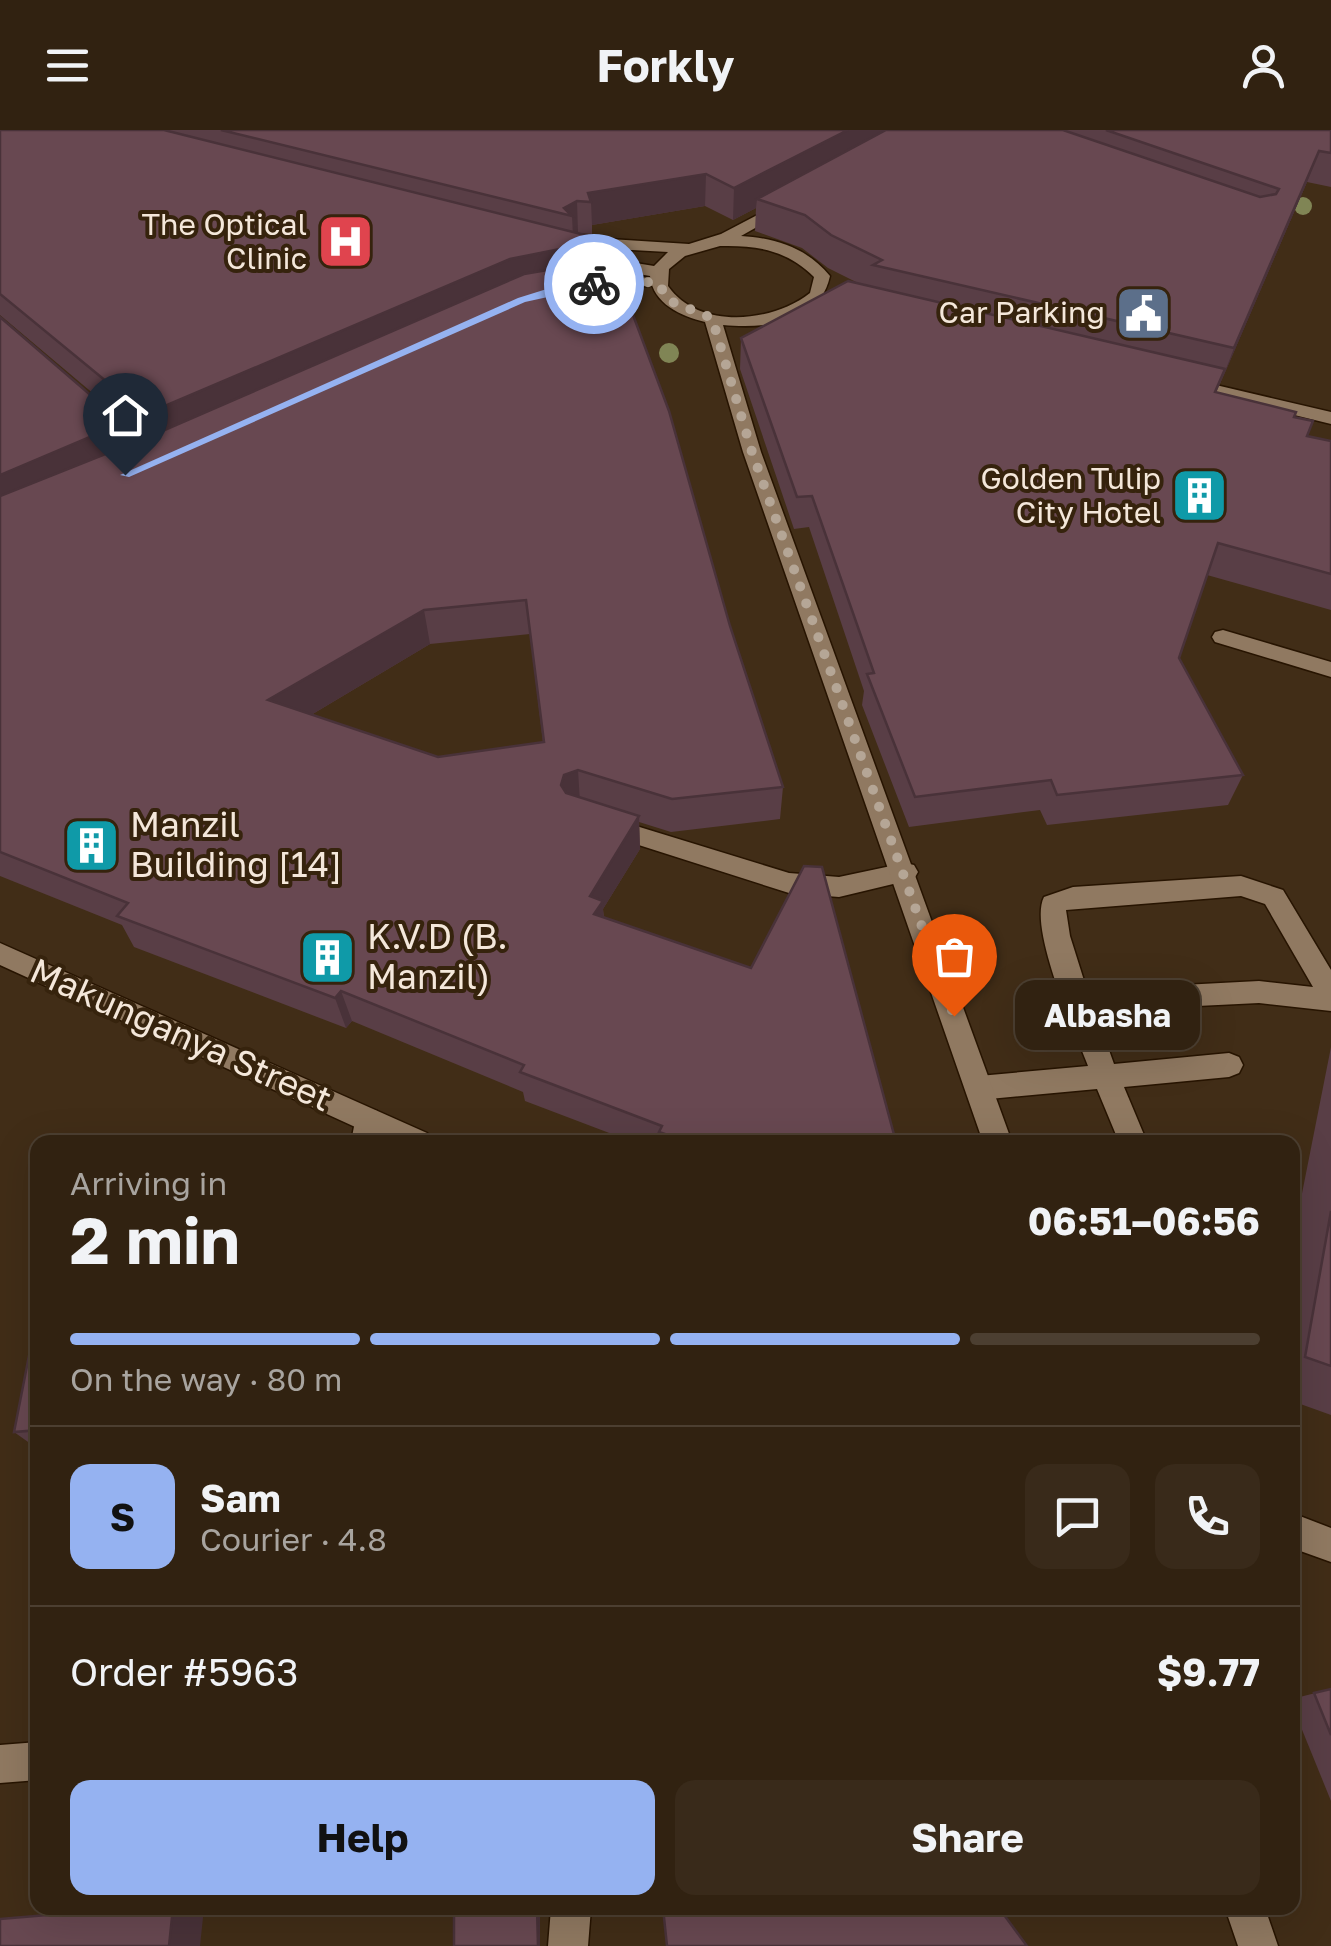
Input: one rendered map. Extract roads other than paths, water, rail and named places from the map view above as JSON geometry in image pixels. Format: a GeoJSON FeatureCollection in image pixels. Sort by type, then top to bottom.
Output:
{"type":"FeatureCollection","features":[{"type":"Feature","properties":{"kind":"street"},"geometry":{"type":"LineString","coordinates":[[718,241],[780,246],[807,259],[822,276],[818,295],[800,310],[772,319],[737,322],[712,318],[670,301],[658,277],[567,247],[588,244],[687,248],[718,241],[806,194]]}},
{"type":"Feature","properties":{"kind":"street"},"geometry":{"type":"LineString","coordinates":[[780,246],[776,228],[789,203]]}},
{"type":"Feature","properties":{"kind":"street"},"geometry":{"type":"LineString","coordinates":[[658,277],[669,259],[687,248]]}},
{"type":"Feature","properties":{"kind":"street"},"geometry":{"type":"LineString","coordinates":[[562,289],[658,277]]}},
{"type":"Feature","properties":{"kind":"street"},"geometry":{"type":"LineString","coordinates":[[818,295],[838,300]]}},
{"type":"Feature","properties":{"kind":"street"},"geometry":{"type":"LineString","coordinates":[[712,318],[752,452],[905,872],[996,1135]]}},
{"type":"Feature","properties":{"kind":"street"},"geometry":{"type":"LineString","coordinates":[[1160,377],[1331,418]]}},
{"type":"Feature","properties":{"kind":"street"},"geometry":{"type":"LineString","coordinates":[[1223,637],[1331,670]]}},
{"type":"Feature","properties":{"kind":"street"},"geometry":{"type":"LineString","coordinates":[[579,816],[789,883],[839,887],[905,872]]}},
{"type":"Feature","properties":{"kind":"street"},"geometry":{"type":"LineString","coordinates":[[1131,1135],[1102,1074],[1052,925],[1053,904],[1073,897],[1241,886],[1274,897],[1331,997]]}},
{"type":"Feature","properties":{"kind":"street","name":"Makunganya Street"},"geometry":{"type":"LineString","coordinates":[[0,953],[366,1131]]}},
{"type":"Feature","properties":{"kind":"street"},"geometry":{"type":"LineString","coordinates":[[1078,1001],[1258,992],[1331,997]]}},
{"type":"Feature","properties":{"kind":"street"},"geometry":{"type":"LineString","coordinates":[[979,1088],[1230,1065]]}},
{"type":"Feature","properties":{"kind":"street"},"geometry":{"type":"LineString","coordinates":[[1300,1533],[1331,1545]]}},
{"type":"Feature","properties":{"kind":"street"},"geometry":{"type":"LineString","coordinates":[[0,1764],[30,1762]]}},
{"type":"Feature","properties":{"kind":"street"},"geometry":{"type":"LineString","coordinates":[[568,1946],[570,1915]]}},
{"type":"Feature","properties":{"kind":"street"},"geometry":{"type":"LineString","coordinates":[[1247,1915],[1258,1946]]}},
{"type":"Feature","properties":{"kind":"place","name":"The Optical Clinic"},"geometry":{"type":"Point","coordinates":[346,242]}},
{"type":"Feature","properties":{"kind":"place","name":"Car Parking"},"geometry":{"type":"Point","coordinates":[1144,313]}},
{"type":"Feature","properties":{"kind":"place","name":"Golden Tulip City Hotel"},"geometry":{"type":"Point","coordinates":[1200,496]}},
{"type":"Feature","properties":{"kind":"place","name":"Manzil Building [14]"},"geometry":{"type":"Point","coordinates":[91,845]}},
{"type":"Feature","properties":{"kind":"place","name":"K.V.D (B. Manzil)"},"geometry":{"type":"Point","coordinates":[328,957]}},
{"type":"Feature","properties":{"kind":"place","name":"Albasha"},"geometry":{"type":"Point","coordinates":[954,1016]}}]}
